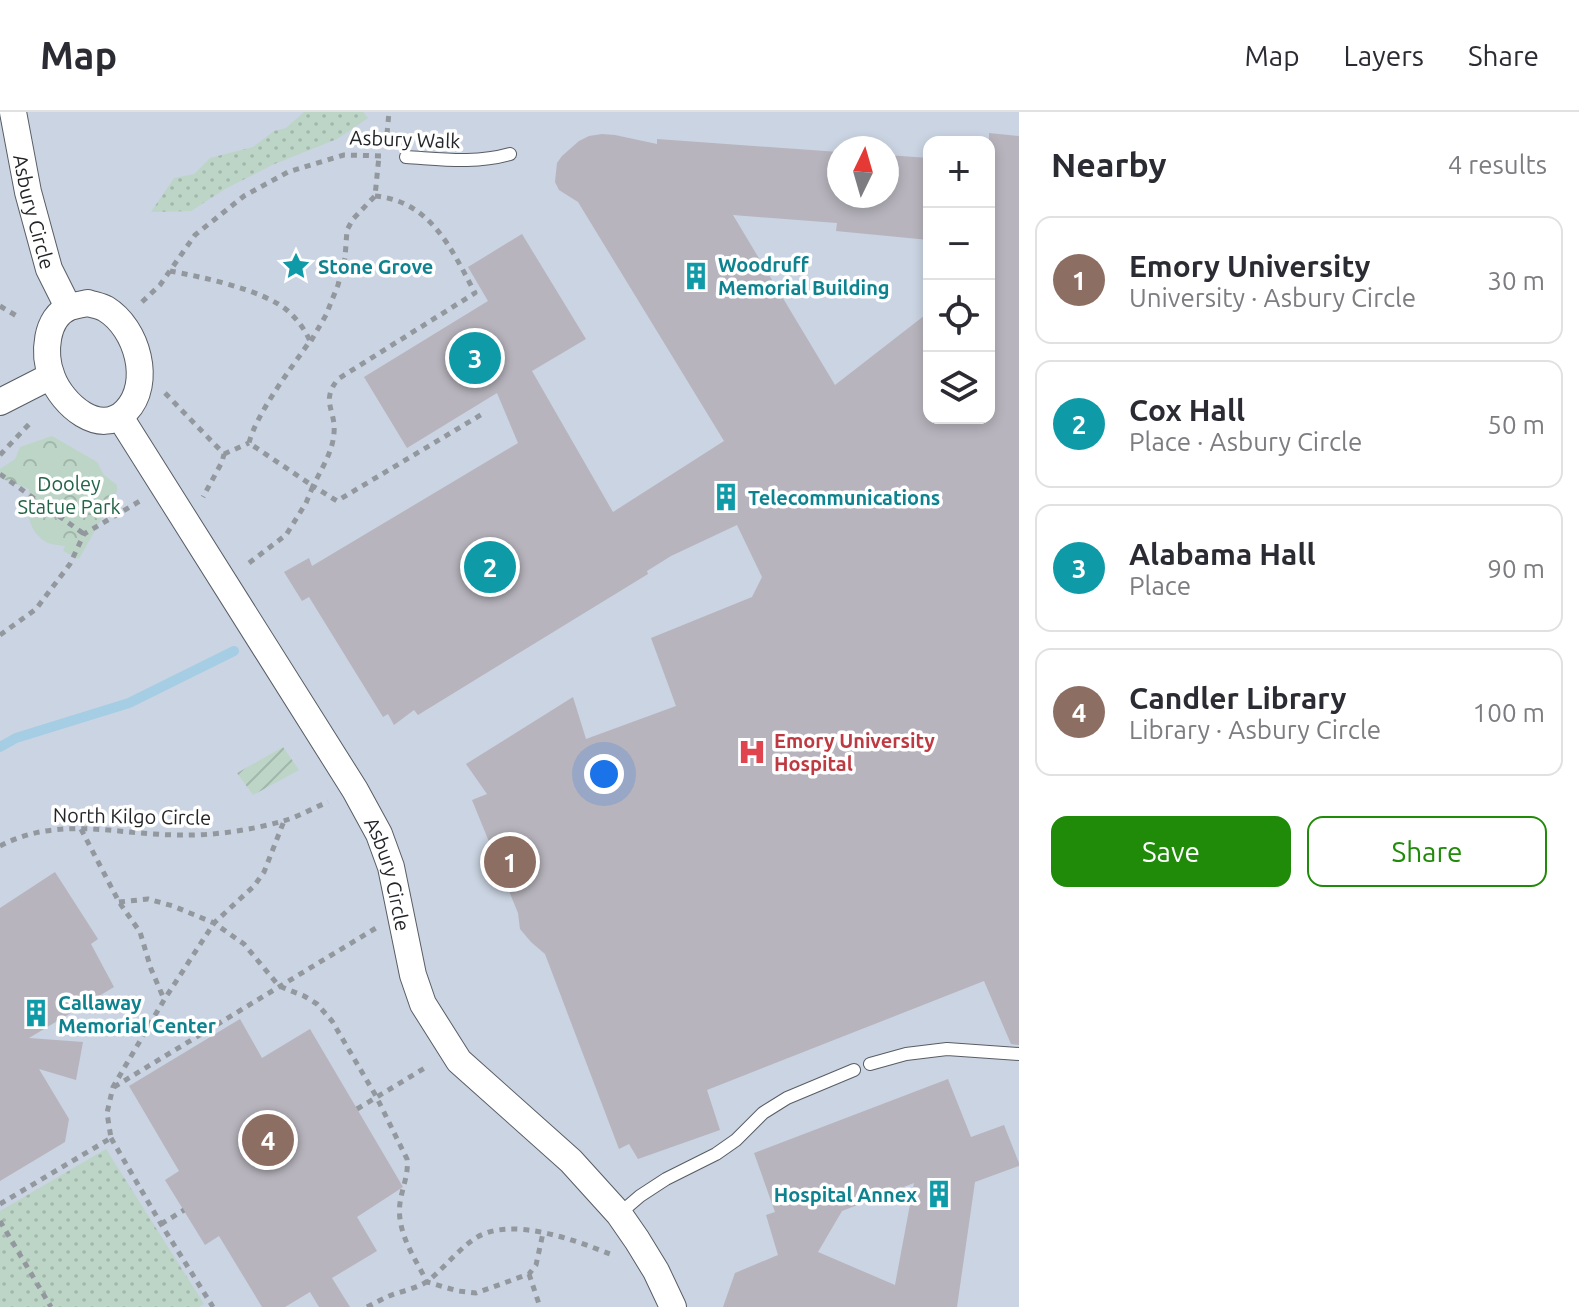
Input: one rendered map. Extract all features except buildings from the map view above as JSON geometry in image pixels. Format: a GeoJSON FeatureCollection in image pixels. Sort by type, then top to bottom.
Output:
{"type":"FeatureCollection","features":[{"type":"Feature","properties":{"kind":"street","name":"Asbury Circle"},"geometry":{"type":"LineString","coordinates":[[13,112],[28,192],[49,269],[68,307]]}},
{"type":"Feature","properties":{"kind":"street"},"geometry":{"type":"LineString","coordinates":[[88,303],[105,309],[121,323],[138,356],[140,371],[134,403],[120,417],[103,422],[86,417],[69,404],[59,391],[48,361],[48,333],[55,319],[68,307],[88,303]]}},
{"type":"Feature","properties":{"kind":"street"},"geometry":{"type":"LineString","coordinates":[[0,402],[51,376]]}},
{"type":"Feature","properties":{"kind":"street","name":"Asbury Circle"},"geometry":{"type":"LineString","coordinates":[[120,417],[355,790],[379,834],[391,867],[413,975],[423,1004],[459,1061],[579,1169],[619,1214],[644,1250],[673,1307]]}},
{"type":"Feature","properties":{"kind":"lane","name":"Asbury Walk"},"geometry":{"type":"LineString","coordinates":[[406,157],[474,161],[510,154]]}},
{"type":"Feature","properties":{"kind":"lane"},"geometry":{"type":"LineString","coordinates":[[870,1064],[906,1054],[947,1049],[1019,1054]]}},
{"type":"Feature","properties":{"kind":"lane"},"geometry":{"type":"LineString","coordinates":[[619,1214],[666,1179],[716,1154],[736,1140],[763,1113],[787,1098],[854,1070]]}},
{"type":"Feature","properties":{"kind":"path"},"geometry":{"type":"LineString","coordinates":[[387,134],[389,112]]}},
{"type":"Feature","properties":{"kind":"path","name":"Asbury Walk"},"geometry":{"type":"LineString","coordinates":[[121,323],[160,285],[195,235],[244,196],[288,172],[344,155],[406,157]]}},
{"type":"Feature","properties":{"kind":"path"},"geometry":{"type":"LineString","coordinates":[[249,443],[259,418],[326,315],[345,258],[347,230],[375,196],[379,156]]}},
{"type":"Feature","properties":{"kind":"path"},"geometry":{"type":"LineString","coordinates":[[244,567],[286,535],[306,503],[326,461],[334,434],[328,403],[338,379],[475,293],[446,238],[430,221],[402,202],[375,196]]}},
{"type":"Feature","properties":{"kind":"path"},"geometry":{"type":"LineString","coordinates":[[170,271],[211,279],[287,310],[305,330],[310,341]]}},
{"type":"Feature","properties":{"kind":"path"},"geometry":{"type":"LineString","coordinates":[[0,306],[20,318]]}},
{"type":"Feature","properties":{"kind":"path"},"geometry":{"type":"LineString","coordinates":[[164,393],[224,454]]}},
{"type":"Feature","properties":{"kind":"path"},"geometry":{"type":"LineString","coordinates":[[0,455],[41,411]]}},
{"type":"Feature","properties":{"kind":"path"},"geometry":{"type":"LineString","coordinates":[[249,443],[337,501],[484,413]]}},
{"type":"Feature","properties":{"kind":"path"},"geometry":{"type":"LineString","coordinates":[[224,454],[249,443]]}},
{"type":"Feature","properties":{"kind":"path"},"geometry":{"type":"LineString","coordinates":[[203,497],[224,454]]}},
{"type":"Feature","properties":{"kind":"path"},"geometry":{"type":"LineString","coordinates":[[0,474],[84,534]]}},
{"type":"Feature","properties":{"kind":"path"},"geometry":{"type":"LineString","coordinates":[[0,635],[36,609],[70,564],[84,534],[164,486]]}},
{"type":"Feature","properties":{"kind":"path","name":"North Kilgo Circle"},"geometry":{"type":"LineString","coordinates":[[0,846],[46,830],[80,828],[149,835],[211,835],[284,821],[355,790]]}},
{"type":"Feature","properties":{"kind":"path"},"geometry":{"type":"LineString","coordinates":[[212,1307],[111,1138],[107,1113],[113,1087],[164,1000],[214,923],[254,886],[264,872],[284,821]]}},
{"type":"Feature","properties":{"kind":"path"},"geometry":{"type":"LineString","coordinates":[[80,828],[119,902],[140,932],[164,1000]]}},
{"type":"Feature","properties":{"kind":"path"},"geometry":{"type":"LineString","coordinates":[[119,902],[148,899],[214,923],[244,944],[279,986],[317,1004],[332,1021],[376,1096],[407,1159],[400,1220],[403,1234],[427,1282],[476,1293],[529,1274],[536,1265],[543,1233]]}},
{"type":"Feature","properties":{"kind":"path"},"geometry":{"type":"LineString","coordinates":[[113,1087],[401,913]]}},
{"type":"Feature","properties":{"kind":"path"},"geometry":{"type":"LineString","coordinates":[[357,1109],[453,1051]]}},
{"type":"Feature","properties":{"kind":"path"},"geometry":{"type":"LineString","coordinates":[[0,1204],[111,1138]]}},
{"type":"Feature","properties":{"kind":"path"},"geometry":{"type":"LineString","coordinates":[[161,1224],[184,1210]]}},
{"type":"Feature","properties":{"kind":"path"},"geometry":{"type":"LineString","coordinates":[[0,1221],[51,1307]]}},
{"type":"Feature","properties":{"kind":"path"},"geometry":{"type":"LineString","coordinates":[[367,1307],[427,1282],[478,1236],[498,1230],[523,1230],[569,1238],[612,1255]]}},
{"type":"Feature","properties":{"kind":"path"},"geometry":{"type":"LineString","coordinates":[[529,1274],[540,1307]]}},
{"type":"Feature","properties":{"kind":"shaded area"},"geometry":{"type":"Polygon","coordinates":[[[0,112],[1019,112],[1019,1307],[0,1307],[0,112]]]}},
{"type":"Feature","properties":{"kind":"green space"},"geometry":{"type":"Polygon","coordinates":[[[304,112],[363,112],[368,118],[337,139],[272,165],[191,211],[151,212],[174,178],[194,174],[210,158],[253,147],[274,131],[286,128],[304,112]]]}},
{"type":"Feature","properties":{"kind":"green space","name":"Dooley Statue Park"},"geometry":{"type":"Polygon","coordinates":[[[52,436],[97,462],[104,475],[117,485],[117,491],[79,559],[63,551],[65,546],[48,543],[39,537],[31,525],[28,511],[29,489],[0,478],[0,469],[15,459],[20,447],[52,436]]]}},
{"type":"Feature","properties":{"kind":"green space"},"geometry":{"type":"Polygon","coordinates":[[[283,747],[299,770],[253,795],[237,773],[283,747]]]}},
{"type":"Feature","properties":{"kind":"green space"},"geometry":{"type":"Polygon","coordinates":[[[106,1149],[204,1304],[199,1307],[0,1307],[0,1211],[106,1149]]]}},
{"type":"Feature","properties":{"kind":"waterway"},"geometry":{"type":"LineString","coordinates":[[0,747],[16,738],[129,703],[234,651]]}},
{"type":"Feature","properties":{"kind":"place","name":"Stone Grove"},"geometry":{"type":"Point","coordinates":[296,266]}},
{"type":"Feature","properties":{"kind":"place","name":"Woodruff Memorial Building"},"geometry":{"type":"Point","coordinates":[696,276]}},
{"type":"Feature","properties":{"kind":"place","name":"Alabama Hall"},"geometry":{"type":"Point","coordinates":[475,358]}},
{"type":"Feature","properties":{"kind":"place","name":"Telecommunications"},"geometry":{"type":"Point","coordinates":[726,497]}},
{"type":"Feature","properties":{"kind":"place","name":"Cox Hall"},"geometry":{"type":"Point","coordinates":[490,567]}},
{"type":"Feature","properties":{"kind":"place","name":"Emory University Hospital"},"geometry":{"type":"Point","coordinates":[752,752]}},
{"type":"Feature","properties":{"kind":"place","name":"Emory University"},"geometry":{"type":"Point","coordinates":[510,862]}},
{"type":"Feature","properties":{"kind":"place","name":"Callaway Memorial Center"},"geometry":{"type":"Point","coordinates":[36,1013]}},
{"type":"Feature","properties":{"kind":"place","name":"Candler Library"},"geometry":{"type":"Point","coordinates":[268,1140]}},
{"type":"Feature","properties":{"kind":"place","name":"Hospital Annex"},"geometry":{"type":"Point","coordinates":[939,1194]}}]}
